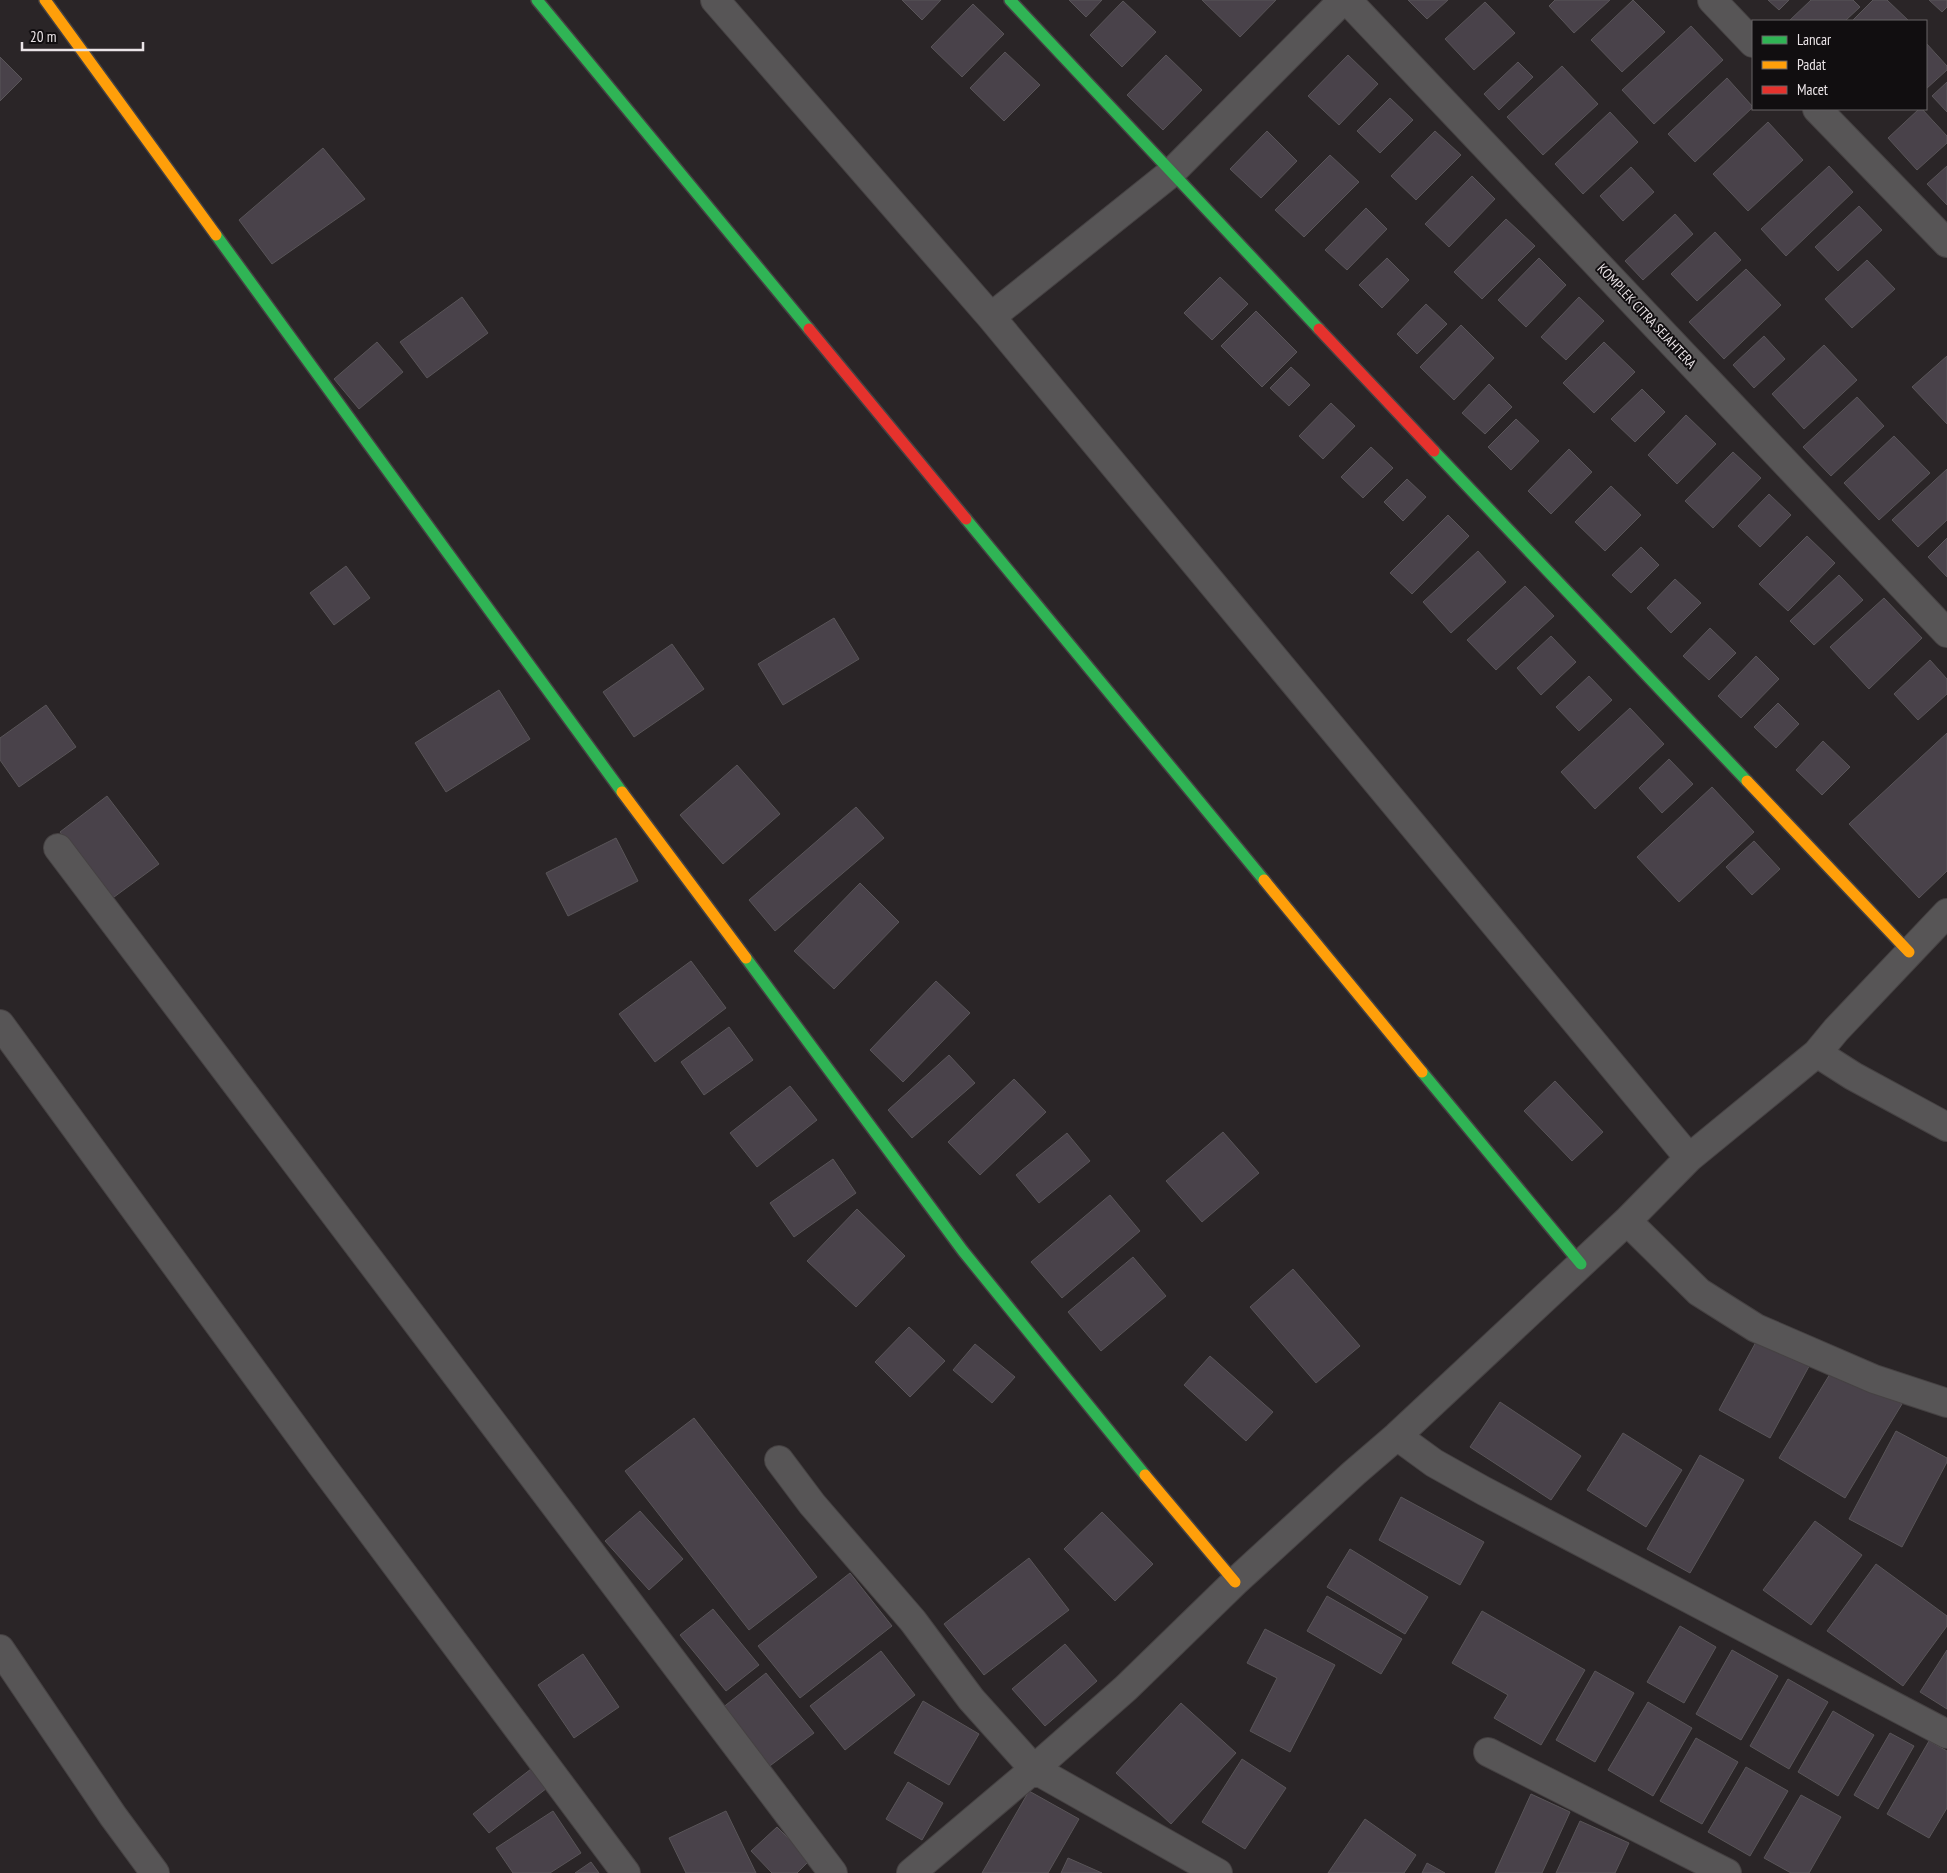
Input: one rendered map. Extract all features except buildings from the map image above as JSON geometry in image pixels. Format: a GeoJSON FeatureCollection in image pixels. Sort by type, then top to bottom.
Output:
{"type":"FeatureCollection","features":[{"type":"Feature","properties":{"kind":"street"},"geometry":{"type":"LineString","coordinates":[[45,0],[606,770],[964,1251],[1108,1431],[1236,1582]]}},
{"type":"Feature","properties":{"kind":"street"},"geometry":{"type":"LineString","coordinates":[[537,0],[1581,1264]]}},
{"type":"Feature","properties":{"kind":"street"},"geometry":{"type":"LineString","coordinates":[[715,0],[991,317],[1689,1158]]}},
{"type":"Feature","properties":{"kind":"street"},"geometry":{"type":"LineString","coordinates":[[1010,0],[1171,173],[1910,952]]}},
{"type":"Feature","properties":{"kind":"street"},"geometry":{"type":"LineString","coordinates":[[991,317],[1171,173],[1343,0]]}},
{"type":"Feature","properties":{"kind":"street","name":"KOMPLEK CITRA SEJAHTERA"},"geometry":{"type":"LineString","coordinates":[[1347,0],[1947,633]]}},
{"type":"Feature","properties":{"kind":"street"},"geometry":{"type":"LineString","coordinates":[[1712,0],[1752,42]]}},
{"type":"Feature","properties":{"kind":"street"},"geometry":{"type":"LineString","coordinates":[[1818,110],[1947,243]]}},
{"type":"Feature","properties":{"kind":"street"},"geometry":{"type":"LineString","coordinates":[[58,848],[833,1873]]}},
{"type":"Feature","properties":{"kind":"street"},"geometry":{"type":"LineString","coordinates":[[911,1873],[1034,1770],[1126,1688],[1236,1582],[1354,1473],[1371,1461],[1627,1221],[1689,1158],[1817,1053],[1836,1030],[1947,913]]}},
{"type":"Feature","properties":{"kind":"street"},"geometry":{"type":"LineString","coordinates":[[0,1024],[320,1463],[626,1873]]}},
{"type":"Feature","properties":{"kind":"street"},"geometry":{"type":"LineString","coordinates":[[1817,1053],[1853,1076],[1947,1127]]}},
{"type":"Feature","properties":{"kind":"street"},"geometry":{"type":"LineString","coordinates":[[1627,1221],[1699,1292],[1756,1328],[1874,1379],[1947,1403]]}},
{"type":"Feature","properties":{"kind":"street"},"geometry":{"type":"LineString","coordinates":[[1397,1436],[1434,1463],[1484,1491],[1947,1734]]}},
{"type":"Feature","properties":{"kind":"street"},"geometry":{"type":"LineString","coordinates":[[779,1460],[812,1504],[913,1621],[971,1699],[1034,1770],[1218,1873]]}},
{"type":"Feature","properties":{"kind":"street"},"geometry":{"type":"LineString","coordinates":[[0,1649],[113,1816],[155,1873]]}},
{"type":"Feature","properties":{"kind":"street"},"geometry":{"type":"LineString","coordinates":[[1488,1752],[1727,1873]]}},
{"type":"Feature","properties":{"kind":"traffic: fast"},"geometry":{"type":"LineString","coordinates":[[537,0],[809,329]]}},
{"type":"Feature","properties":{"kind":"traffic: fast"},"geometry":{"type":"LineString","coordinates":[[1010,0],[1319,329]]}},
{"type":"Feature","properties":{"kind":"traffic: fast"},"geometry":{"type":"LineString","coordinates":[[216,235],[622,792]]}},
{"type":"Feature","properties":{"kind":"traffic: fast"},"geometry":{"type":"LineString","coordinates":[[1434,451],[1747,781]]}},
{"type":"Feature","properties":{"kind":"traffic: fast"},"geometry":{"type":"LineString","coordinates":[[966,519],[1264,880]]}},
{"type":"Feature","properties":{"kind":"traffic: fast"},"geometry":{"type":"LineString","coordinates":[[746,958],[963,1251],[1145,1475]]}},
{"type":"Feature","properties":{"kind":"traffic: fast"},"geometry":{"type":"LineString","coordinates":[[1422,1072],[1581,1264]]}},
{"type":"Feature","properties":{"kind":"traffic: slow"},"geometry":{"type":"LineString","coordinates":[[45,0],[216,235]]}},
{"type":"Feature","properties":{"kind":"traffic: slow"},"geometry":{"type":"LineString","coordinates":[[1747,781],[1909,952]]}},
{"type":"Feature","properties":{"kind":"traffic: slow"},"geometry":{"type":"LineString","coordinates":[[622,792],[746,958]]}},
{"type":"Feature","properties":{"kind":"traffic: slow"},"geometry":{"type":"LineString","coordinates":[[1264,880],[1422,1072]]}},
{"type":"Feature","properties":{"kind":"traffic: slow"},"geometry":{"type":"LineString","coordinates":[[1145,1475],[1235,1582]]}},
{"type":"Feature","properties":{"kind":"traffic: jam"},"geometry":{"type":"LineString","coordinates":[[809,329],[966,519]]}},
{"type":"Feature","properties":{"kind":"traffic: jam"},"geometry":{"type":"LineString","coordinates":[[1319,329],[1434,451]]}}]}
